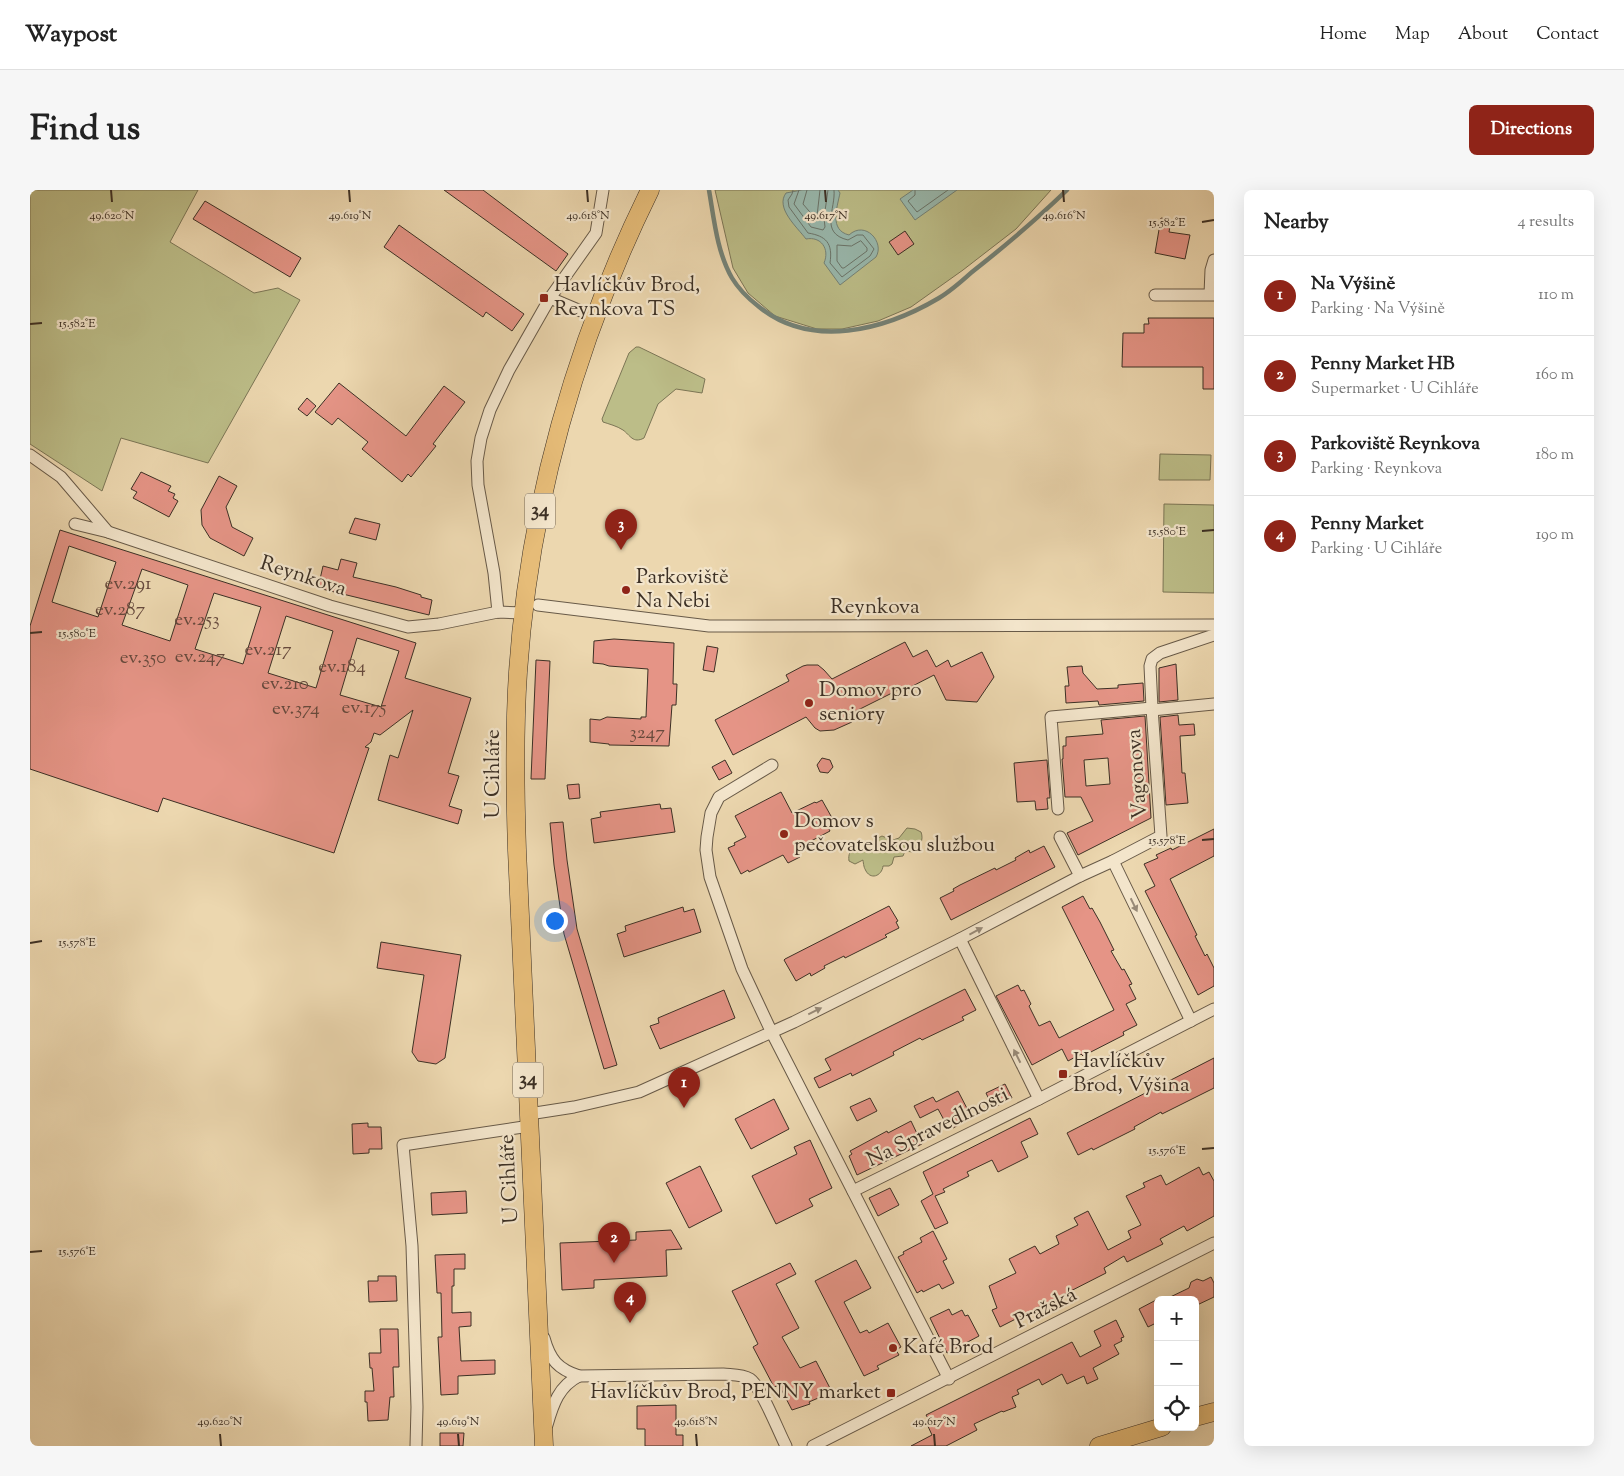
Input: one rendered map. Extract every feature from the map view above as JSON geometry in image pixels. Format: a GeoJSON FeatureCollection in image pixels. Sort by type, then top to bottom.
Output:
{"type":"FeatureCollection","features":[{"type":"Feature","properties":{"kind":"main road","name":"U Cihláře"},"geometry":{"type":"LineString","coordinates":[[544,1444],[515,786],[517,697],[531,609],[537,527],[550,468],[569,396],[595,318],[623,248],[650,190]]}},
{"type":"Feature","properties":{"kind":"main road"},"geometry":{"type":"LineString","coordinates":[[1199,1416],[1214,1412]]}},
{"type":"Feature","properties":{"kind":"main road"},"geometry":{"type":"LineString","coordinates":[[1098,1446],[1154,1429]]}},
{"type":"Feature","properties":{"kind":"street"},"geometry":{"type":"LineString","coordinates":[[498,612],[494,573],[478,485],[478,451],[485,423],[508,370],[550,298],[596,233],[603,190]]}},
{"type":"Feature","properties":{"kind":"street"},"geometry":{"type":"LineString","coordinates":[[1155,295],[1212,294],[1211,270],[1214,260]]}},
{"type":"Feature","properties":{"kind":"street"},"geometry":{"type":"LineString","coordinates":[[550,298],[595,318]]}},
{"type":"Feature","properties":{"kind":"street"},"geometry":{"type":"LineString","coordinates":[[30,455],[61,477],[108,532]]}},
{"type":"Feature","properties":{"kind":"street","name":"Reynkova"},"geometry":{"type":"LineString","coordinates":[[75,524],[108,532],[330,606],[408,627],[439,624],[498,612],[531,609],[710,626],[1214,625]]}},
{"type":"Feature","properties":{"kind":"street","name":"Vagonova"},"geometry":{"type":"LineString","coordinates":[[1113,862],[1161,836],[1152,709],[1150,666],[1152,659],[1160,653],[1214,635]]}},
{"type":"Feature","properties":{"kind":"street","name":"Vagonova"},"geometry":{"type":"LineString","coordinates":[[1152,709],[1214,704]]}},
{"type":"Feature","properties":{"kind":"street"},"geometry":{"type":"LineString","coordinates":[[1058,809],[1051,717],[1152,709]]}},
{"type":"Feature","properties":{"kind":"street"},"geometry":{"type":"LineString","coordinates":[[772,765],[719,797],[711,813],[706,850],[710,877],[742,969],[772,1033],[948,1379]]}},
{"type":"Feature","properties":{"kind":"street"},"geometry":{"type":"LineString","coordinates":[[1060,837],[1080,876]]}},
{"type":"Feature","properties":{"kind":"street"},"geometry":{"type":"LineString","coordinates":[[416,1446],[417,1407],[412,1246],[403,1145],[529,1120],[639,1092],[772,1033],[960,940],[1080,876],[1113,862],[1191,1021]]}},
{"type":"Feature","properties":{"kind":"street","name":"Na Spravedlnosti"},"geometry":{"type":"LineString","coordinates":[[960,940],[1039,1099]]}},
{"type":"Feature","properties":{"kind":"street","name":"Na Spravedlnosti"},"geometry":{"type":"LineString","coordinates":[[853,1191],[1039,1099],[1214,1008]]}},
{"type":"Feature","properties":{"kind":"street","name":"Pražská"},"geometry":{"type":"LineString","coordinates":[[813,1446],[1214,1244]]}},
{"type":"Feature","properties":{"kind":"street"},"geometry":{"type":"LineString","coordinates":[[538,1311],[552,1358],[564,1370],[579,1376],[734,1375],[749,1379],[754,1384],[786,1446]]}},
{"type":"Feature","properties":{"kind":"street"},"geometry":{"type":"LineString","coordinates":[[544,1444],[546,1429],[555,1400],[564,1386],[579,1376]]}},
{"type":"Feature","properties":{"kind":"green space"},"geometry":{"type":"Polygon","coordinates":[[[30,190],[198,190],[170,242],[254,293],[278,288],[300,300],[208,463],[121,438],[102,491],[30,444],[30,190]]]}},
{"type":"Feature","properties":{"kind":"green space"},"geometry":{"type":"Polygon","coordinates":[[[715,190],[1051,190],[1016,229],[911,307],[878,321],[842,329],[817,329],[775,316],[748,293],[733,268],[715,190]]]}},
{"type":"Feature","properties":{"kind":"green space"},"geometry":{"type":"Polygon","coordinates":[[[636,347],[705,379],[702,393],[676,389],[658,404],[644,438],[640,440],[634,439],[621,429],[603,422],[602,419],[629,353],[636,347]]]}},
{"type":"Feature","properties":{"kind":"green space"},"geometry":{"type":"Polygon","coordinates":[[[1160,454],[1211,455],[1210,480],[1159,480],[1160,454]]]}},
{"type":"Feature","properties":{"kind":"green space"},"geometry":{"type":"Polygon","coordinates":[[[1164,504],[1214,505],[1214,593],[1163,592],[1164,504]]]}},
{"type":"Feature","properties":{"kind":"green space"},"geometry":{"type":"Polygon","coordinates":[[[907,828],[921,832],[922,841],[919,846],[913,852],[905,851],[903,856],[894,857],[892,864],[883,866],[878,875],[873,876],[867,873],[863,860],[855,864],[849,861],[850,853],[856,847],[873,852],[876,839],[882,836],[890,841],[899,838],[907,828]]]}},
{"type":"Feature","properties":{"kind":"water"},"geometry":{"type":"Polygon","coordinates":[[[802,190],[838,190],[840,193],[836,218],[839,228],[849,235],[855,231],[867,231],[876,239],[878,251],[876,257],[840,285],[824,263],[826,253],[823,245],[816,240],[806,239],[785,211],[783,199],[786,193],[802,190]]]}},
{"type":"Feature","properties":{"kind":"water"},"geometry":{"type":"Polygon","coordinates":[[[913,190],[957,190],[915,220],[900,199],[913,190]]]}},
{"type":"Feature","properties":{"kind":"building"},"geometry":{"type":"Polygon","coordinates":[[[444,190],[483,190],[568,254],[556,271],[444,190]]]}},
{"type":"Feature","properties":{"kind":"building"},"geometry":{"type":"Polygon","coordinates":[[[205,201],[301,258],[290,277],[193,219],[205,201]]]}},
{"type":"Feature","properties":{"kind":"building"},"geometry":{"type":"Polygon","coordinates":[[[1161,218],[1171,220],[1169,232],[1190,235],[1185,259],[1155,253],[1161,218]]]}},
{"type":"Feature","properties":{"kind":"building"},"geometry":{"type":"Polygon","coordinates":[[[399,225],[524,314],[512,331],[486,312],[483,317],[384,247],[399,225]]]}},
{"type":"Feature","properties":{"kind":"building"},"geometry":{"type":"Polygon","coordinates":[[[905,231],[914,244],[898,255],[889,242],[905,231]]]}},
{"type":"Feature","properties":{"kind":"building"},"geometry":{"type":"Polygon","coordinates":[[[1148,318],[1214,318],[1214,389],[1203,389],[1203,367],[1122,367],[1123,333],[1144,333],[1144,324],[1149,324],[1148,318]]]}},
{"type":"Feature","properties":{"kind":"building"},"geometry":{"type":"Polygon","coordinates":[[[339,383],[406,436],[444,386],[465,402],[433,444],[436,446],[411,477],[408,474],[402,482],[362,449],[368,442],[338,418],[332,425],[315,412],[339,383]]]}},
{"type":"Feature","properties":{"kind":"building"},"geometry":{"type":"Polygon","coordinates":[[[307,398],[316,406],[307,416],[298,409],[307,398]]]}},
{"type":"Feature","properties":{"kind":"building"},"geometry":{"type":"Polygon","coordinates":[[[141,472],[171,486],[168,491],[175,494],[173,498],[178,501],[169,517],[133,498],[137,492],[131,489],[141,472]]]}},
{"type":"Feature","properties":{"kind":"building"},"geometry":{"type":"Polygon","coordinates":[[[219,476],[237,486],[226,507],[232,527],[253,538],[244,556],[210,538],[202,525],[201,510],[219,476]]]}},
{"type":"Feature","properties":{"kind":"building"},"geometry":{"type":"Polygon","coordinates":[[[355,518],[380,524],[376,540],[349,533],[355,518]]]}},
{"type":"Feature","properties":{"kind":"building"},"geometry":{"type":"Polygon","coordinates":[[[60,530],[416,643],[405,678],[471,698],[448,773],[459,776],[449,806],[462,810],[458,824],[378,800],[390,755],[398,758],[413,710],[380,735],[374,733],[371,742],[365,747],[369,748],[334,853],[163,798],[158,812],[30,769],[30,626],[60,530]],[[69,546],[52,602],[98,617],[116,562],[69,546]],[[142,569],[122,625],[170,641],[188,585],[142,569]],[[214,593],[195,649],[243,664],[261,607],[214,593]],[[286,616],[268,673],[316,688],[333,631],[286,616]],[[357,638],[340,695],[381,707],[399,651],[357,638]]]}},
{"type":"Feature","properties":{"kind":"building"},"geometry":{"type":"Polygon","coordinates":[[[341,559],[357,563],[353,577],[396,587],[432,600],[429,615],[318,588],[323,566],[338,570],[341,559]]]}},
{"type":"Feature","properties":{"kind":"building"},"geometry":{"type":"Polygon","coordinates":[[[614,639],[674,643],[673,684],[677,684],[676,705],[672,705],[669,746],[609,745],[590,742],[590,719],[600,720],[607,717],[641,719],[641,717],[646,717],[648,669],[593,663],[594,641],[614,639]]]}},
{"type":"Feature","properties":{"kind":"building","name":"Domov pro seniory"},"geometry":{"type":"Polygon","coordinates":[[[905,642],[913,657],[927,650],[936,667],[948,660],[951,667],[982,652],[994,677],[977,702],[946,700],[934,675],[901,692],[900,689],[848,715],[852,722],[834,730],[820,731],[806,717],[733,755],[715,720],[789,681],[786,675],[803,666],[818,665],[832,679],[905,642]]]}},
{"type":"Feature","properties":{"kind":"building"},"geometry":{"type":"Polygon","coordinates":[[[707,646],[718,648],[714,672],[703,670],[707,646]]]}},
{"type":"Feature","properties":{"kind":"building"},"geometry":{"type":"Polygon","coordinates":[[[536,660],[550,661],[545,779],[531,779],[536,660]]]}},
{"type":"Feature","properties":{"kind":"building"},"geometry":{"type":"Polygon","coordinates":[[[1176,664],[1178,700],[1159,702],[1159,668],[1176,664]]]}},
{"type":"Feature","properties":{"kind":"building"},"geometry":{"type":"Polygon","coordinates":[[[1082,666],[1083,673],[1097,689],[1118,688],[1118,685],[1143,683],[1144,701],[1099,705],[1098,701],[1066,703],[1065,686],[1069,686],[1067,667],[1082,666]]]}},
{"type":"Feature","properties":{"kind":"building"},"geometry":{"type":"Polygon","coordinates":[[[1178,715],[1179,725],[1194,724],[1195,735],[1180,736],[1182,773],[1185,773],[1188,803],[1166,805],[1160,717],[1178,715]]]}},
{"type":"Feature","properties":{"kind":"building"},"geometry":{"type":"Polygon","coordinates":[[[1145,716],[1151,818],[1078,855],[1067,833],[1093,821],[1081,797],[1065,797],[1062,759],[1063,746],[1066,746],[1066,737],[1103,734],[1101,720],[1145,716]],[[1108,758],[1084,760],[1086,786],[1110,784],[1108,758]]]}},
{"type":"Feature","properties":{"kind":"building"},"geometry":{"type":"Polygon","coordinates":[[[822,758],[830,760],[833,767],[828,773],[820,772],[817,765],[822,758]]]}},
{"type":"Feature","properties":{"kind":"building"},"geometry":{"type":"Polygon","coordinates":[[[725,760],[732,773],[719,780],[712,767],[725,760]]]}},
{"type":"Feature","properties":{"kind":"building"},"geometry":{"type":"Polygon","coordinates":[[[1047,760],[1050,798],[1047,798],[1048,809],[1036,810],[1035,801],[1017,802],[1014,763],[1047,760]]]}},
{"type":"Feature","properties":{"kind":"building"},"geometry":{"type":"Polygon","coordinates":[[[579,784],[580,798],[569,799],[567,785],[579,784]]]}},
{"type":"Feature","properties":{"kind":"building","name":"Domov s pečovatelskou službou"},"geometry":{"type":"Polygon","coordinates":[[[781,792],[792,813],[822,800],[836,825],[829,829],[830,831],[796,849],[800,857],[788,863],[783,855],[741,874],[728,848],[746,837],[735,816],[781,792]]]}},
{"type":"Feature","properties":{"kind":"building"},"geometry":{"type":"Polygon","coordinates":[[[660,804],[661,809],[671,808],[675,832],[594,843],[591,819],[601,817],[600,812],[660,804]]]}},
{"type":"Feature","properties":{"kind":"building"},"geometry":{"type":"Polygon","coordinates":[[[563,822],[577,929],[617,1065],[604,1069],[564,934],[550,823],[563,822]]]}},
{"type":"Feature","properties":{"kind":"building"},"geometry":{"type":"Polygon","coordinates":[[[1214,829],[1214,856],[1170,879],[1197,935],[1195,936],[1205,956],[1207,954],[1214,968],[1214,986],[1198,995],[1145,891],[1155,886],[1144,864],[1158,858],[1156,855],[1171,848],[1172,850],[1214,829]]]}},
{"type":"Feature","properties":{"kind":"building"},"geometry":{"type":"Polygon","coordinates":[[[1044,846],[1055,867],[951,920],[940,898],[954,891],[953,889],[960,885],[1016,860],[1015,858],[1029,850],[1030,853],[1044,846]]]}},
{"type":"Feature","properties":{"kind":"building"},"geometry":{"type":"Polygon","coordinates":[[[1083,896],[1100,922],[1114,950],[1111,951],[1132,984],[1129,985],[1136,999],[1126,1004],[1137,1025],[1123,1032],[1124,1035],[1083,1056],[1081,1054],[1068,1061],[1062,1049],[1032,1065],[996,996],[1018,985],[1021,991],[1024,990],[1031,1004],[1029,1006],[1039,1026],[1050,1021],[1059,1038],[1114,1010],[1062,907],[1083,896]]]}},
{"type":"Feature","properties":{"kind":"building"},"geometry":{"type":"Polygon","coordinates":[[[889,906],[898,921],[896,922],[899,928],[885,935],[887,937],[845,958],[844,956],[824,966],[825,968],[811,976],[810,973],[796,981],[785,959],[889,906]]]}},
{"type":"Feature","properties":{"kind":"building"},"geometry":{"type":"Polygon","coordinates":[[[683,907],[684,912],[694,909],[701,932],[624,957],[617,934],[626,931],[625,926],[683,907]]]}},
{"type":"Feature","properties":{"kind":"building"},"geometry":{"type":"Polygon","coordinates":[[[381,942],[461,955],[445,1058],[436,1064],[418,1061],[412,1052],[424,975],[377,968],[381,942]]]}},
{"type":"Feature","properties":{"kind":"building"},"geometry":{"type":"Polygon","coordinates":[[[965,989],[976,1010],[962,1017],[964,1020],[922,1040],[920,1038],[893,1052],[894,1055],[852,1076],[851,1073],[819,1088],[814,1078],[831,1070],[825,1059],[965,989]]]}},
{"type":"Feature","properties":{"kind":"building"},"geometry":{"type":"Polygon","coordinates":[[[724,990],[735,1018],[660,1049],[650,1026],[659,1023],[658,1018],[724,990]]]}},
{"type":"Feature","properties":{"kind":"building"},"geometry":{"type":"Polygon","coordinates":[[[1214,1058],[1214,1088],[1162,1114],[1161,1112],[1134,1127],[1135,1129],[1093,1150],[1092,1148],[1078,1155],[1067,1133],[1214,1058]]]}},
{"type":"Feature","properties":{"kind":"building"},"geometry":{"type":"Polygon","coordinates":[[[1005,1084],[1012,1098],[993,1108],[986,1093],[1005,1084]]]}},
{"type":"Feature","properties":{"kind":"building"},"geometry":{"type":"Polygon","coordinates":[[[958,1091],[972,1118],[953,1128],[950,1123],[948,1125],[944,1120],[938,1109],[920,1118],[914,1106],[933,1097],[936,1102],[958,1091]]]}},
{"type":"Feature","properties":{"kind":"building"},"geometry":{"type":"Polygon","coordinates":[[[870,1098],[877,1111],[857,1121],[850,1107],[870,1098]]]}},
{"type":"Feature","properties":{"kind":"building"},"geometry":{"type":"Polygon","coordinates":[[[774,1099],[789,1129],[751,1149],[735,1119],[774,1099]]]}},
{"type":"Feature","properties":{"kind":"building"},"geometry":{"type":"Polygon","coordinates":[[[1030,1118],[1038,1134],[1021,1142],[1028,1157],[998,1172],[992,1160],[967,1172],[969,1176],[943,1189],[945,1192],[935,1196],[948,1223],[935,1229],[921,1201],[933,1194],[923,1172],[1030,1118]]]}},
{"type":"Feature","properties":{"kind":"building"},"geometry":{"type":"Polygon","coordinates":[[[911,1121],[922,1144],[857,1175],[849,1156],[852,1154],[850,1151],[887,1131],[888,1133],[911,1121]]]}},
{"type":"Feature","properties":{"kind":"building"},"geometry":{"type":"Polygon","coordinates":[[[368,1123],[368,1127],[381,1127],[382,1149],[369,1149],[369,1153],[353,1154],[352,1124],[368,1123]]]}},
{"type":"Feature","properties":{"kind":"building"},"geometry":{"type":"Polygon","coordinates":[[[810,1140],[832,1188],[809,1199],[813,1206],[776,1224],[752,1176],[797,1154],[794,1147],[810,1140]]]}},
{"type":"Feature","properties":{"kind":"building"},"geometry":{"type":"Polygon","coordinates":[[[700,1166],[722,1211],[689,1228],[666,1183],[700,1166]]]}},
{"type":"Feature","properties":{"kind":"building"},"geometry":{"type":"Polygon","coordinates":[[[1199,1167],[1203,1175],[1209,1172],[1214,1181],[1214,1216],[1187,1231],[1184,1226],[1160,1239],[1163,1244],[1127,1262],[1124,1256],[1104,1268],[1106,1273],[1000,1327],[992,1310],[997,1308],[989,1286],[1016,1273],[1009,1259],[1035,1246],[1040,1254],[1059,1244],[1056,1236],[1078,1225],[1074,1218],[1088,1211],[1108,1250],[1131,1238],[1128,1231],[1141,1225],[1126,1196],[1145,1187],[1143,1183],[1161,1175],[1166,1185],[1199,1167]]]}},
{"type":"Feature","properties":{"kind":"building"},"geometry":{"type":"Polygon","coordinates":[[[890,1188],[899,1205],[878,1216],[869,1198],[890,1188]]]}},
{"type":"Feature","properties":{"kind":"building"},"geometry":{"type":"Polygon","coordinates":[[[466,1191],[467,1213],[432,1215],[431,1193],[466,1191]]]}},
{"type":"Feature","properties":{"kind":"building"},"geometry":{"type":"Polygon","coordinates":[[[671,1230],[682,1249],[666,1250],[667,1276],[594,1280],[594,1288],[562,1290],[560,1243],[636,1240],[636,1232],[671,1230]]]}},
{"type":"Feature","properties":{"kind":"building"},"geometry":{"type":"Polygon","coordinates":[[[933,1231],[947,1259],[943,1261],[954,1283],[942,1289],[939,1284],[917,1293],[898,1257],[904,1254],[903,1252],[922,1242],[920,1238],[933,1231]]]}},
{"type":"Feature","properties":{"kind":"building"},"geometry":{"type":"Polygon","coordinates":[[[465,1254],[465,1269],[454,1269],[454,1286],[452,1286],[452,1313],[471,1312],[471,1326],[459,1327],[461,1361],[495,1360],[495,1374],[458,1376],[458,1394],[441,1395],[438,1337],[442,1337],[441,1293],[437,1293],[435,1255],[465,1254]]]}},
{"type":"Feature","properties":{"kind":"building"},"geometry":{"type":"Polygon","coordinates":[[[856,1260],[871,1288],[844,1302],[860,1333],[867,1330],[869,1333],[888,1323],[901,1347],[896,1350],[899,1355],[877,1366],[879,1369],[864,1376],[815,1281],[856,1260]]]}},
{"type":"Feature","properties":{"kind":"building"},"geometry":{"type":"Polygon","coordinates":[[[790,1263],[796,1274],[776,1284],[799,1328],[782,1337],[800,1368],[816,1361],[832,1392],[809,1402],[810,1404],[792,1410],[779,1385],[774,1387],[753,1347],[758,1344],[732,1291],[790,1263]]]}},
{"type":"Feature","properties":{"kind":"building"},"geometry":{"type":"Polygon","coordinates":[[[378,1276],[396,1276],[397,1301],[369,1302],[368,1281],[378,1281],[378,1276]]]}},
{"type":"Feature","properties":{"kind":"building"},"geometry":{"type":"Polygon","coordinates":[[[1211,1277],[1214,1283],[1214,1297],[1199,1304],[1199,1296],[1172,1296],[1189,1288],[1191,1282],[1197,1279],[1203,1281],[1211,1277]]]}},
{"type":"Feature","properties":{"kind":"building"},"geometry":{"type":"Polygon","coordinates":[[[1154,1301],[1154,1324],[1148,1327],[1139,1309],[1154,1301]]]}},
{"type":"Feature","properties":{"kind":"building"},"geometry":{"type":"Polygon","coordinates":[[[949,1309],[952,1315],[962,1310],[965,1316],[968,1315],[979,1336],[947,1353],[930,1318],[949,1309]]]}},
{"type":"Feature","properties":{"kind":"building"},"geometry":{"type":"Polygon","coordinates":[[[1116,1320],[1124,1337],[1121,1338],[1122,1341],[1114,1345],[1119,1354],[1093,1368],[1098,1379],[1087,1384],[1084,1376],[1067,1384],[1062,1374],[1042,1385],[1039,1379],[1017,1390],[1019,1394],[1012,1397],[1016,1407],[1002,1411],[974,1424],[977,1430],[946,1446],[911,1446],[932,1435],[926,1422],[929,1420],[926,1415],[1072,1342],[1080,1357],[1101,1346],[1094,1331],[1116,1320]]]}},
{"type":"Feature","properties":{"kind":"building"},"geometry":{"type":"Polygon","coordinates":[[[380,1329],[398,1329],[399,1367],[393,1367],[394,1397],[390,1397],[388,1420],[368,1421],[365,1391],[374,1391],[369,1353],[381,1353],[380,1329]]]}},
{"type":"Feature","properties":{"kind":"building"},"geometry":{"type":"Polygon","coordinates":[[[676,1405],[676,1435],[683,1435],[683,1446],[645,1446],[645,1429],[637,1429],[637,1406],[676,1405]]]}},
{"type":"Feature","properties":{"kind":"building"},"geometry":{"type":"Polygon","coordinates":[[[440,1433],[464,1433],[463,1446],[440,1446],[440,1433]]]}},
{"type":"Feature","properties":{"kind":"waterway"},"geometry":{"type":"LineString","coordinates":[[709,190],[719,246],[727,268],[737,286],[758,306],[779,320],[801,328],[824,331],[872,326],[895,319],[939,298],[1009,242],[1067,190]]}},
{"type":"Feature","properties":{"kind":"place","name":"Havlíčkův Brod, Reynkova TS"},"geometry":{"type":"Point","coordinates":[544,298]}},
{"type":"Feature","properties":{"kind":"place","name":"Parkoviště Reynkova"},"geometry":{"type":"Point","coordinates":[621,550]}},
{"type":"Feature","properties":{"kind":"place","name":"Parkoviště Na Nebi"},"geometry":{"type":"Point","coordinates":[626,590]}},
{"type":"Feature","properties":{"kind":"place","name":"Domov pro seniory"},"geometry":{"type":"Point","coordinates":[809,703]}},
{"type":"Feature","properties":{"kind":"place","name":"Domov s pečovatelskou službou"},"geometry":{"type":"Point","coordinates":[784,834]}},
{"type":"Feature","properties":{"kind":"place","name":"Havlíčkův Brod, Výšina"},"geometry":{"type":"Point","coordinates":[1063,1074]}},
{"type":"Feature","properties":{"kind":"place","name":"Na Výšině"},"geometry":{"type":"Point","coordinates":[684,1108]}},
{"type":"Feature","properties":{"kind":"place","name":"Penny Market HB"},"geometry":{"type":"Point","coordinates":[614,1263]}},
{"type":"Feature","properties":{"kind":"place","name":"Penny Market"},"geometry":{"type":"Point","coordinates":[630,1323]}},
{"type":"Feature","properties":{"kind":"place","name":"Kafé Brod"},"geometry":{"type":"Point","coordinates":[893,1348]}},
{"type":"Feature","properties":{"kind":"place","name":"Havlíčkův Brod, PENNY market"},"geometry":{"type":"Point","coordinates":[891,1393]}}]}
